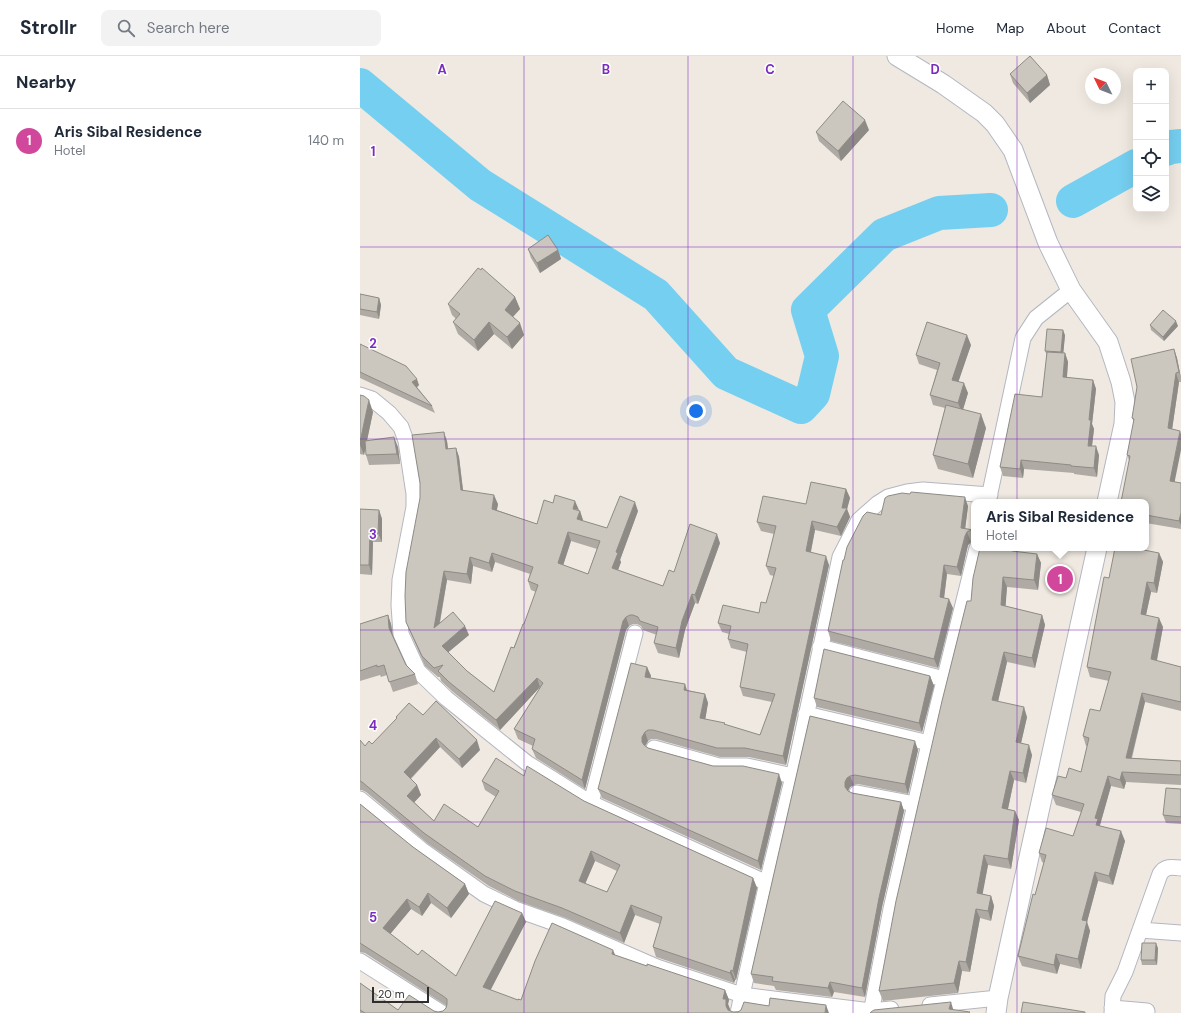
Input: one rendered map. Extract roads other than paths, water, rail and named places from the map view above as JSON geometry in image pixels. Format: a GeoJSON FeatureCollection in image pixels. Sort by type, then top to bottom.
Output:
{"type":"FeatureCollection","features":[{"type":"Feature","properties":{"kind":"street"},"geometry":{"type":"LineString","coordinates":[[897,56],[943,84],[984,113],[1004,136],[1012,150],[1048,243],[1071,290],[1108,342],[1121,382],[1125,402],[1124,424],[1108,499]]}},
{"type":"Feature","properties":{"kind":"street"},"geometry":{"type":"LineString","coordinates":[[738,1013],[767,882],[793,776],[840,557],[859,520],[877,504],[888,497],[917,491],[989,498],[1023,338],[1036,318],[1071,290]]}},
{"type":"Feature","properties":{"kind":"street"},"geometry":{"type":"LineString","coordinates":[[360,395],[372,400],[389,413],[400,427],[406,441],[414,494],[414,507],[400,574],[399,605],[401,634],[418,671],[446,698],[527,763],[591,803],[767,882]]}},
{"type":"Feature","properties":{"kind":"street"},"geometry":{"type":"LineString","coordinates":[[871,1012],[891,909],[944,679],[976,551]]}},
{"type":"Feature","properties":{"kind":"street"},"geometry":{"type":"LineString","coordinates":[[919,1006],[997,1005],[1096,551]]}},
{"type":"Feature","properties":{"kind":"street"},"geometry":{"type":"LineString","coordinates":[[591,803],[635,633]]}},
{"type":"Feature","properties":{"kind":"street"},"geometry":{"type":"LineString","coordinates":[[820,647],[944,679]]}},
{"type":"Feature","properties":{"kind":"street"},"geometry":{"type":"LineString","coordinates":[[806,714],[929,743]]}},
{"type":"Feature","properties":{"kind":"street"},"geometry":{"type":"LineString","coordinates":[[654,748],[718,766],[746,766],[793,776]]}},
{"type":"Feature","properties":{"kind":"street"},"geometry":{"type":"LineString","coordinates":[[857,793],[915,804]]}},
{"type":"Feature","properties":{"kind":"street"},"geometry":{"type":"LineString","coordinates":[[360,800],[422,850],[484,894],[515,909],[563,926],[657,967],[742,995],[871,1012],[903,1008]]}},
{"type":"Feature","properties":{"kind":"street"},"geometry":{"type":"LineString","coordinates":[[1147,1011],[1112,1011],[1114,996],[1125,972],[1160,874],[1163,870],[1172,867],[1181,868]]}},
{"type":"Feature","properties":{"kind":"street"},"geometry":{"type":"LineString","coordinates":[[1140,930],[1181,933]]}},
{"type":"Feature","properties":{"kind":"street"},"geometry":{"type":"LineString","coordinates":[[360,961],[442,1013]]}},
{"type":"Feature","properties":{"kind":"waterway"},"geometry":{"type":"LineString","coordinates":[[360,85],[480,185],[656,295],[726,373],[801,407],[813,394],[822,356],[808,310],[884,235],[939,213],[991,210]]}},
{"type":"Feature","properties":{"kind":"waterway"},"geometry":{"type":"LineString","coordinates":[[1169,148],[1181,146]]}},
{"type":"Feature","properties":{"kind":"waterway"},"geometry":{"type":"LineString","coordinates":[[1073,201],[1133,168]]}},
{"type":"Feature","properties":{"kind":"place","name":"Aris Sibal Residence"},"geometry":{"type":"Point","coordinates":[1060,579]}}]}
